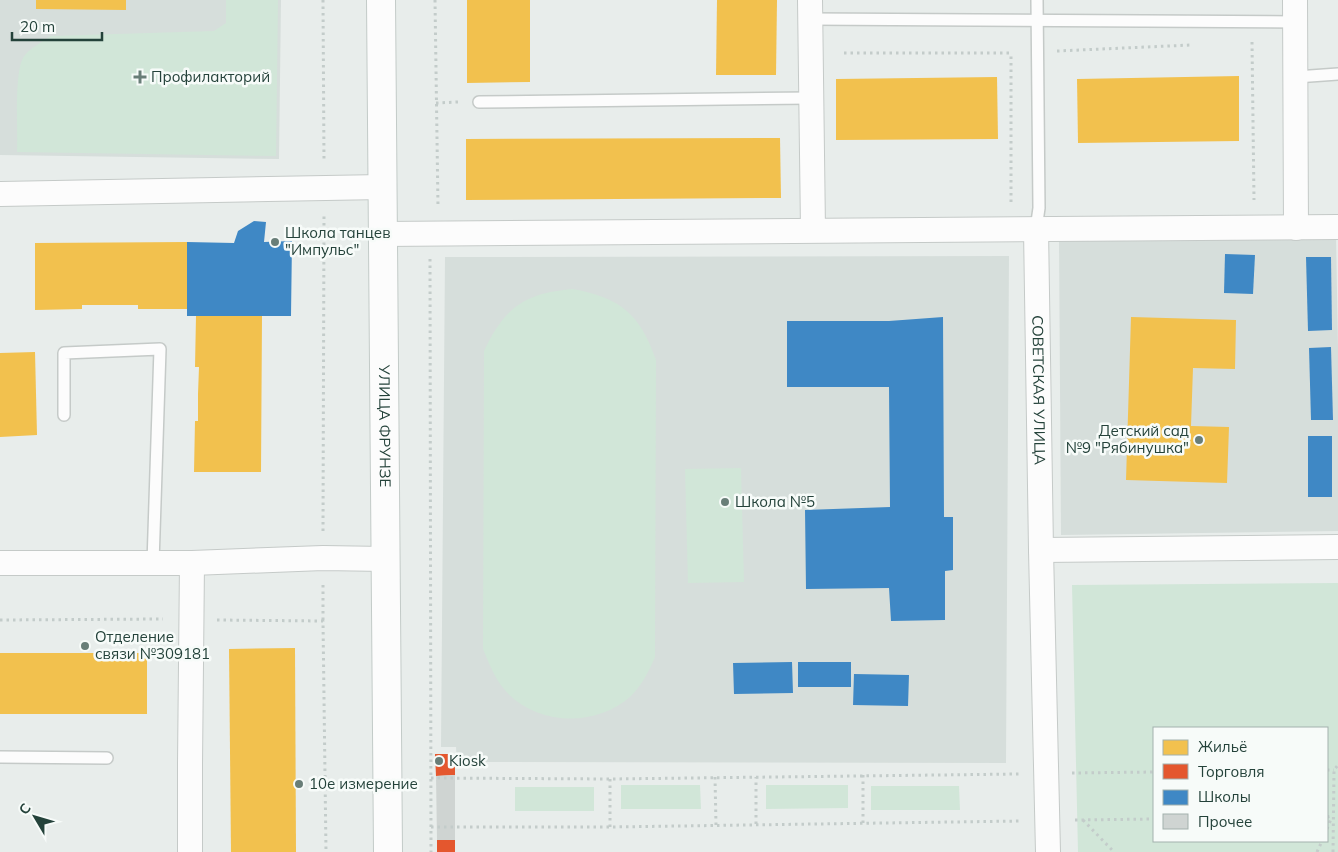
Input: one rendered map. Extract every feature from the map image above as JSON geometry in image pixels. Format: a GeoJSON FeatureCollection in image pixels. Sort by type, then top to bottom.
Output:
{"type":"FeatureCollection","features":[{"type":"Feature","properties":{"kind":"main road","name":"УЛИЦА ФРУНЗЕ"},"geometry":{"type":"LineString","coordinates":[[381,0],[388,852]]}},
{"type":"Feature","properties":{"kind":"street"},"geometry":{"type":"LineString","coordinates":[[810,10],[813,230]]}},
{"type":"Feature","properties":{"kind":"street"},"geometry":{"type":"LineString","coordinates":[[1296,11],[1296,228]]}},
{"type":"Feature","properties":{"kind":"street"},"geometry":{"type":"LineString","coordinates":[[0,194],[383,187]]}},
{"type":"Feature","properties":{"kind":"street"},"geometry":{"type":"LineString","coordinates":[[383,234],[1338,227]]}},
{"type":"Feature","properties":{"kind":"street","name":"СОВЕТСКАЯ УЛИЦА"},"geometry":{"type":"LineString","coordinates":[[1036,229],[1040,550],[1048,852]]}},
{"type":"Feature","properties":{"kind":"street"},"geometry":{"type":"LineString","coordinates":[[1040,550],[1338,547]]}},
{"type":"Feature","properties":{"kind":"street"},"geometry":{"type":"LineString","coordinates":[[0,563],[192,563],[323,558],[385,558]]}},
{"type":"Feature","properties":{"kind":"street"},"geometry":{"type":"LineString","coordinates":[[190,852],[192,563]]}},
{"type":"Feature","properties":{"kind":"lane"},"geometry":{"type":"LineString","coordinates":[[1036,229],[1039,208],[1037,0]]}},
{"type":"Feature","properties":{"kind":"lane"},"geometry":{"type":"LineString","coordinates":[[810,10],[1036,21],[1296,11]]}},
{"type":"Feature","properties":{"kind":"lane"},"geometry":{"type":"LineString","coordinates":[[1296,77],[1338,74]]}},
{"type":"Feature","properties":{"kind":"lane"},"geometry":{"type":"LineString","coordinates":[[479,102],[812,98]]}},
{"type":"Feature","properties":{"kind":"lane"},"geometry":{"type":"LineString","coordinates":[[64,415],[64,353],[160,349],[152,563]]}},
{"type":"Feature","properties":{"kind":"lane"},"geometry":{"type":"LineString","coordinates":[[0,757],[107,758]]}},
{"type":"Feature","properties":{"kind":"path"},"geometry":{"type":"LineString","coordinates":[[323,0],[324,188]]}},
{"type":"Feature","properties":{"kind":"path"},"geometry":{"type":"LineString","coordinates":[[431,852],[430,234],[438,210],[435,0]]}},
{"type":"Feature","properties":{"kind":"path"},"geometry":{"type":"LineString","coordinates":[[1243,42],[1252,42],[1254,206]]}},
{"type":"Feature","properties":{"kind":"path"},"geometry":{"type":"LineString","coordinates":[[844,53],[1011,53],[1194,45]]}},
{"type":"Feature","properties":{"kind":"path"},"geometry":{"type":"LineString","coordinates":[[1011,53],[1011,208]]}},
{"type":"Feature","properties":{"kind":"path"},"geometry":{"type":"LineString","coordinates":[[315,214],[324,213],[323,622],[326,852]]}},
{"type":"Feature","properties":{"kind":"path"},"geometry":{"type":"LineString","coordinates":[[0,620],[191,619],[323,622]]}},
{"type":"Feature","properties":{"kind":"path"},"geometry":{"type":"LineString","coordinates":[[1333,852],[1334,770],[1338,765]]}},
{"type":"Feature","properties":{"kind":"path"},"geometry":{"type":"LineString","coordinates":[[1328,770],[1334,770]]}},
{"type":"Feature","properties":{"kind":"path"},"geometry":{"type":"LineString","coordinates":[[431,778],[610,779],[1153,772]]}},
{"type":"Feature","properties":{"kind":"path"},"geometry":{"type":"LineString","coordinates":[[863,775],[863,823]]}},
{"type":"Feature","properties":{"kind":"path"},"geometry":{"type":"LineString","coordinates":[[715,777],[716,825]]}},
{"type":"Feature","properties":{"kind":"path"},"geometry":{"type":"LineString","coordinates":[[756,777],[756,824]]}},
{"type":"Feature","properties":{"kind":"path"},"geometry":{"type":"LineString","coordinates":[[610,779],[610,827]]}},
{"type":"Feature","properties":{"kind":"path"},"geometry":{"type":"LineString","coordinates":[[1328,826],[1332,816]]}},
{"type":"Feature","properties":{"kind":"path"},"geometry":{"type":"LineString","coordinates":[[431,827],[610,827],[1153,819]]}},
{"type":"Feature","properties":{"kind":"path"},"geometry":{"type":"LineString","coordinates":[[1082,820],[1114,852]]}},
{"type":"Feature","properties":{"kind":"shaded area","name":"Профилакторий"},"geometry":{"type":"Polygon","coordinates":[[[0,0],[281,0],[279,159],[0,155],[0,0]]]}},
{"type":"Feature","properties":{"kind":"shaded area","name":"Детский сад №9 \"Рябинушка\""},"geometry":{"type":"Polygon","coordinates":[[[1336,235],[1338,531],[1061,535],[1059,239],[1336,235]]]}},
{"type":"Feature","properties":{"kind":"shaded area","name":"Школа №5"},"geometry":{"type":"Polygon","coordinates":[[[1009,256],[1006,763],[457,762],[456,747],[441,747],[445,257],[1009,256]]]}},
{"type":"Feature","properties":{"kind":"green space","name":"Профилакторий"},"geometry":{"type":"Polygon","coordinates":[[[226,0],[278,0],[276,156],[17,152],[18,77],[23,58],[36,46],[51,36],[214,31],[226,23],[226,0]]]}},
{"type":"Feature","properties":{"kind":"green space"},"geometry":{"type":"Polygon","coordinates":[[[573,289],[604,297],[626,311],[643,331],[656,360],[655,657],[648,673],[631,696],[601,714],[584,718],[549,716],[532,710],[517,701],[497,680],[483,649],[484,351],[500,323],[518,305],[542,294],[573,289]]]}},
{"type":"Feature","properties":{"kind":"green space"},"geometry":{"type":"Polygon","coordinates":[[[741,468],[744,582],[688,583],[685,469],[741,468]]]}},
{"type":"Feature","properties":{"kind":"green space"},"geometry":{"type":"Polygon","coordinates":[[[1338,583],[1338,852],[1078,852],[1072,585],[1338,583]]]}},
{"type":"Feature","properties":{"kind":"green space"},"geometry":{"type":"Polygon","coordinates":[[[621,785],[700,785],[701,809],[621,809],[621,785]]]}},
{"type":"Feature","properties":{"kind":"green space"},"geometry":{"type":"Polygon","coordinates":[[[766,785],[848,785],[848,808],[766,809],[766,785]]]}},
{"type":"Feature","properties":{"kind":"green space"},"geometry":{"type":"Polygon","coordinates":[[[871,786],[959,786],[960,810],[871,810],[871,786]]]}},
{"type":"Feature","properties":{"kind":"green space"},"geometry":{"type":"Polygon","coordinates":[[[515,787],[594,787],[594,811],[515,811],[515,787]]]}},
{"type":"Feature","properties":{"kind":"building: Жильё"},"geometry":{"type":"Polygon","coordinates":[[[36,0],[126,0],[126,10],[36,9],[36,0]]]}},
{"type":"Feature","properties":{"kind":"building: Жильё"},"geometry":{"type":"Polygon","coordinates":[[[467,0],[530,0],[530,82],[467,83],[467,0]]]}},
{"type":"Feature","properties":{"kind":"building: Жильё"},"geometry":{"type":"Polygon","coordinates":[[[717,0],[777,0],[776,75],[716,75],[717,0]]]}},
{"type":"Feature","properties":{"kind":"building: Жильё"},"geometry":{"type":"Polygon","coordinates":[[[1239,76],[1239,141],[1078,143],[1077,79],[1239,76]]]}},
{"type":"Feature","properties":{"kind":"building: Жильё"},"geometry":{"type":"Polygon","coordinates":[[[997,77],[998,139],[836,140],[836,79],[997,77]]]}},
{"type":"Feature","properties":{"kind":"building: Жильё"},"geometry":{"type":"Polygon","coordinates":[[[780,138],[781,198],[466,200],[466,139],[780,138]]]}},
{"type":"Feature","properties":{"kind":"building: Жильё"},"geometry":{"type":"Polygon","coordinates":[[[187,242],[187,309],[138,309],[138,305],[82,305],[82,309],[35,310],[35,243],[187,242]]]}},
{"type":"Feature","properties":{"kind":"building: Жильё"},"geometry":{"type":"Polygon","coordinates":[[[196,316],[262,316],[261,472],[194,472],[195,421],[198,421],[199,367],[195,367],[196,316]]]}},
{"type":"Feature","properties":{"kind":"building: Жильё"},"geometry":{"type":"Polygon","coordinates":[[[1131,317],[1236,320],[1235,369],[1193,368],[1191,426],[1229,427],[1227,483],[1126,480],[1131,317]]]}},
{"type":"Feature","properties":{"kind":"building: Жильё"},"geometry":{"type":"Polygon","coordinates":[[[35,352],[37,435],[0,437],[0,353],[35,352]]]}},
{"type":"Feature","properties":{"kind":"building: Жильё"},"geometry":{"type":"Polygon","coordinates":[[[295,648],[296,852],[231,852],[229,649],[295,648]]]}},
{"type":"Feature","properties":{"kind":"building: Жильё"},"geometry":{"type":"Polygon","coordinates":[[[0,653],[147,653],[147,714],[0,714],[0,653]]]}},
{"type":"Feature","properties":{"kind":"building: Торговля"},"geometry":{"type":"Polygon","coordinates":[[[435,754],[455,754],[455,775],[436,776],[435,754]]]}},
{"type":"Feature","properties":{"kind":"building: Торговля"},"geometry":{"type":"Polygon","coordinates":[[[437,840],[455,840],[455,852],[437,852],[437,840]]]}},
{"type":"Feature","properties":{"kind":"building: Школы"},"geometry":{"type":"Polygon","coordinates":[[[254,221],[266,222],[264,242],[292,241],[291,316],[187,316],[187,242],[234,243],[238,231],[254,221]]]}},
{"type":"Feature","properties":{"kind":"building: Школы"},"geometry":{"type":"Polygon","coordinates":[[[1225,254],[1255,255],[1253,294],[1224,293],[1225,254]]]}},
{"type":"Feature","properties":{"kind":"building: Школы"},"geometry":{"type":"Polygon","coordinates":[[[1306,257],[1331,257],[1332,330],[1308,331],[1306,257]]]}},
{"type":"Feature","properties":{"kind":"building: Школы"},"geometry":{"type":"Polygon","coordinates":[[[943,317],[944,517],[953,517],[953,570],[945,571],[945,620],[891,621],[889,588],[806,589],[805,510],[890,507],[889,387],[787,387],[787,321],[889,321],[943,317]]]}},
{"type":"Feature","properties":{"kind":"building: Школы"},"geometry":{"type":"Polygon","coordinates":[[[1331,347],[1333,420],[1311,420],[1309,348],[1331,347]]]}},
{"type":"Feature","properties":{"kind":"building: Школы"},"geometry":{"type":"Polygon","coordinates":[[[1308,436],[1332,436],[1332,497],[1308,497],[1308,436]]]}},
{"type":"Feature","properties":{"kind":"building: Школы"},"geometry":{"type":"Polygon","coordinates":[[[792,662],[793,693],[734,694],[733,663],[792,662]]]}},
{"type":"Feature","properties":{"kind":"building: Школы"},"geometry":{"type":"Polygon","coordinates":[[[798,662],[851,662],[851,687],[798,687],[798,662]]]}},
{"type":"Feature","properties":{"kind":"building: Школы"},"geometry":{"type":"Polygon","coordinates":[[[854,674],[909,675],[908,706],[853,705],[854,674]]]}},
{"type":"Feature","properties":{"kind":"building: Прочее"},"geometry":{"type":"Polygon","coordinates":[[[455,775],[455,840],[437,840],[436,776],[455,775]]]}},
{"type":"Feature","properties":{"kind":"place","name":"Профилакторий"},"geometry":{"type":"Point","coordinates":[140,77]}},
{"type":"Feature","properties":{"kind":"place","name":"Школа танцев \"Импульс\""},"geometry":{"type":"Point","coordinates":[275,242]}},
{"type":"Feature","properties":{"kind":"place","name":"Детский сад №9 \"Рябинушка\""},"geometry":{"type":"Point","coordinates":[1199,440]}},
{"type":"Feature","properties":{"kind":"place","name":"Школа №5"},"geometry":{"type":"Point","coordinates":[725,502]}},
{"type":"Feature","properties":{"kind":"place","name":"Отделение связи №309181"},"geometry":{"type":"Point","coordinates":[85,646]}},
{"type":"Feature","properties":{"kind":"place","name":"Kiosk"},"geometry":{"type":"Point","coordinates":[439,761]}},
{"type":"Feature","properties":{"kind":"place","name":"10е измерение"},"geometry":{"type":"Point","coordinates":[299,784]}}]}
